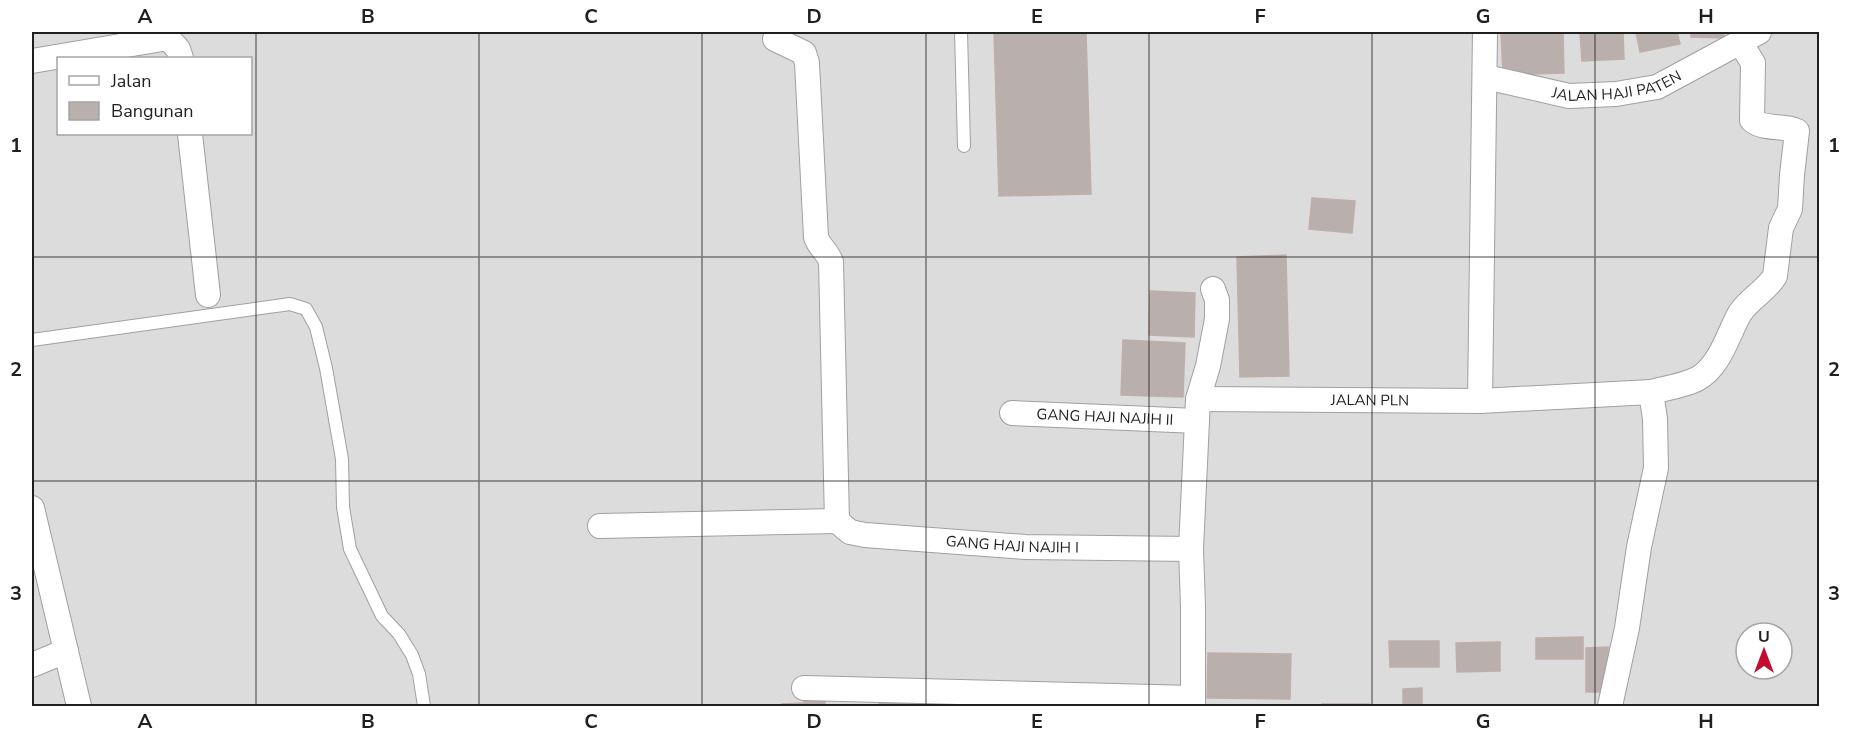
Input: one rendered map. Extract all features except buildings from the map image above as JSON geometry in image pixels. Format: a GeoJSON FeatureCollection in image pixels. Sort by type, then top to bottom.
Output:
{"type":"FeatureCollection","features":[{"type":"Feature","properties":{"kind":"street"},"geometry":{"type":"LineString","coordinates":[[1480,401],[1485,32]]}},
{"type":"Feature","properties":{"kind":"street"},"geometry":{"type":"LineString","coordinates":[[1749,37],[1753,63],[1752,120],[1761,125],[1794,129],[1809,135]]}},
{"type":"Feature","properties":{"kind":"street","name":"JALAN HAJI PATEN"},"geometry":{"type":"LineString","coordinates":[[1486,77],[1569,96],[1616,94],[1657,87],[1749,37]]}},
{"type":"Feature","properties":{"kind":"street"},"geometry":{"type":"LineString","coordinates":[[32,61],[168,38],[178,49],[181,57]]}},
{"type":"Feature","properties":{"kind":"street"},"geometry":{"type":"LineString","coordinates":[[600,526],[837,520],[831,262],[828,253],[816,237],[807,63],[804,52],[775,39]]}},
{"type":"Feature","properties":{"kind":"street"},"geometry":{"type":"LineString","coordinates":[[190,135],[208,295]]}},
{"type":"Feature","properties":{"kind":"street","name":"JALAN PLN"},"geometry":{"type":"LineString","coordinates":[[1197,410],[1480,401],[1652,392],[1696,380],[1715,360],[1741,313],[1754,296],[1771,283],[1775,276],[1781,228],[1790,209],[1792,175],[1809,135]]}},
{"type":"Feature","properties":{"kind":"street"},"geometry":{"type":"LineString","coordinates":[[804,688],[1048,700],[1193,702],[1191,549],[1197,410],[1217,319],[1217,300],[1213,289]]}},
{"type":"Feature","properties":{"kind":"street"},"geometry":{"type":"LineString","coordinates":[[1610,706],[1627,628],[1639,547],[1656,468],[1652,392]]}},
{"type":"Feature","properties":{"kind":"street","name":"GANG HAJI NAJIH II"},"geometry":{"type":"LineString","coordinates":[[1012,413],[1197,410]]}},
{"type":"Feature","properties":{"kind":"street"},"geometry":{"type":"LineString","coordinates":[[32,507],[79,706]]}},
{"type":"Feature","properties":{"kind":"street","name":"GANG HAJI NAJIH I"},"geometry":{"type":"LineString","coordinates":[[837,520],[850,532],[865,535],[1025,547],[1191,549]]}},
{"type":"Feature","properties":{"kind":"street"},"geometry":{"type":"LineString","coordinates":[[32,665],[66,651]]}},
{"type":"Feature","properties":{"kind":"lane"},"geometry":{"type":"LineString","coordinates":[[961,32],[964,146]]}},
{"type":"Feature","properties":{"kind":"lane"},"geometry":{"type":"LineString","coordinates":[[32,340],[290,304],[306,309],[316,327],[326,368],[342,459],[343,507],[350,549],[382,616],[399,634],[412,655],[419,674],[424,706]]}},
{"type":"Feature","properties":{"kind":"shaded area"},"geometry":{"type":"Polygon","coordinates":[[[32,32],[1819,32],[1819,706],[32,706],[32,32]]]}}]}
